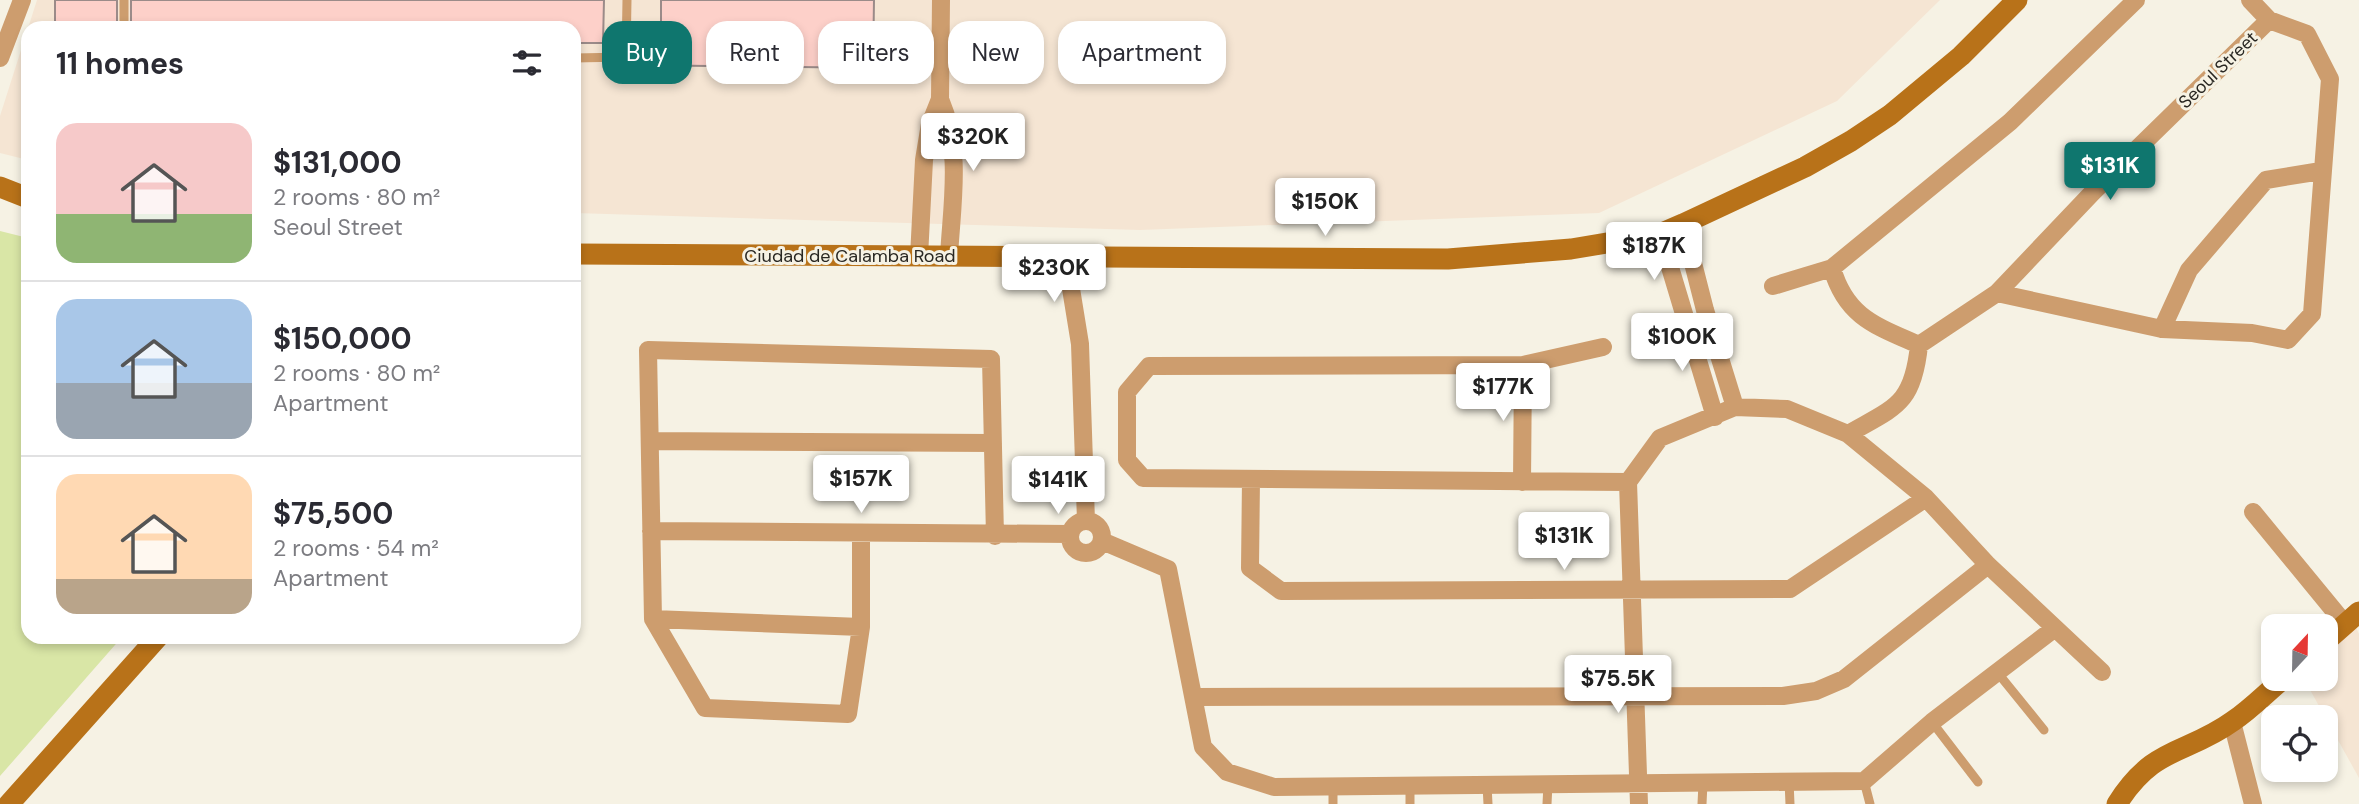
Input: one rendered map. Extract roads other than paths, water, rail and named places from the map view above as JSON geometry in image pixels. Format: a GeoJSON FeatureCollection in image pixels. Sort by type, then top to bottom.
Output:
{"type":"FeatureCollection","features":[{"type":"Feature","properties":{"kind":"main road","name":"Ciudad de Calamba Road"},"geometry":{"type":"LineString","coordinates":[[581,254],[1448,259],[1571,249],[1660,234],[1805,167],[1871,128],[1961,56],[2017,0]]}},
{"type":"Feature","properties":{"kind":"main road"},"geometry":{"type":"LineString","coordinates":[[0,187],[21,195]]}},
{"type":"Feature","properties":{"kind":"main road"},"geometry":{"type":"LineString","coordinates":[[2338,630],[2352,618]]}},
{"type":"Feature","properties":{"kind":"main road"},"geometry":{"type":"LineString","coordinates":[[9,804],[152,644]]}},
{"type":"Feature","properties":{"kind":"main road"},"geometry":{"type":"LineString","coordinates":[[2117,804],[2134,780],[2158,758],[2232,722],[2269,691]]}},
{"type":"Feature","properties":{"kind":"street"},"geometry":{"type":"LineString","coordinates":[[0,58],[22,0]]}},
{"type":"Feature","properties":{"kind":"street"},"geometry":{"type":"LineString","coordinates":[[919,257],[924,160],[930,124],[940,99],[942,0]]}},
{"type":"Feature","properties":{"kind":"street"},"geometry":{"type":"LineString","coordinates":[[1773,286],[1832,268],[2010,122],[2136,0]]}},
{"type":"Feature","properties":{"kind":"street"},"geometry":{"type":"LineString","coordinates":[[1997,293],[2162,329],[2252,333],[2288,340],[2312,314],[2330,79],[2307,34],[2269,20],[2250,0]]}},
{"type":"Feature","properties":{"kind":"street","name":"Seoul Street"},"geometry":{"type":"LineString","coordinates":[[1919,345],[1997,293],[2092,192],[2269,20]]}},
{"type":"Feature","properties":{"kind":"street"},"geometry":{"type":"LineString","coordinates":[[940,99],[951,127],[954,154],[949,256]]}},
{"type":"Feature","properties":{"kind":"street"},"geometry":{"type":"LineString","coordinates":[[2162,329],[2189,270],[2266,180],[2321,171]]}},
{"type":"Feature","properties":{"kind":"street"},"geometry":{"type":"LineString","coordinates":[[1683,224],[1704,310],[1735,407]]}},
{"type":"Feature","properties":{"kind":"street"},"geometry":{"type":"LineString","coordinates":[[1660,234],[1715,417]]}},
{"type":"Feature","properties":{"kind":"street"},"geometry":{"type":"LineString","coordinates":[[1066,258],[1080,344],[1086,521]]}},
{"type":"Feature","properties":{"kind":"street"},"geometry":{"type":"LineString","coordinates":[[1832,268],[1839,291],[1854,311],[1919,345],[1917,372],[1901,403],[1848,435]]}},
{"type":"Feature","properties":{"kind":"street"},"geometry":{"type":"LineString","coordinates":[[1603,347],[1523,365],[1149,366],[1127,392],[1127,460],[1143,478],[1628,482]]}},
{"type":"Feature","properties":{"kind":"street"},"geometry":{"type":"LineString","coordinates":[[862,534],[861,627],[848,714],[705,708],[653,619],[648,350],[990,359],[995,536]]}},
{"type":"Feature","properties":{"kind":"street"},"geometry":{"type":"LineString","coordinates":[[1522,482],[1523,365]]}},
{"type":"Feature","properties":{"kind":"street"},"geometry":{"type":"LineString","coordinates":[[1639,804],[1628,482],[1660,438],[1735,407],[1787,409],[1848,435],[1926,498],[1988,565],[2102,672]]}},
{"type":"Feature","properties":{"kind":"street"},"geometry":{"type":"LineString","coordinates":[[649,441],[993,443]]}},
{"type":"Feature","properties":{"kind":"street"},"geometry":{"type":"LineString","coordinates":[[1251,480],[1250,568],[1281,591],[1633,592],[1790,589],[1926,498]]}},
{"type":"Feature","properties":{"kind":"street"},"geometry":{"type":"LineString","coordinates":[[2253,512],[2352,618]]}},
{"type":"Feature","properties":{"kind":"street"},"geometry":{"type":"LineString","coordinates":[[651,531],[995,536],[1070,534],[1079,523],[1086,521],[1099,527],[1102,541],[1094,552],[1080,552],[1074,548],[1070,534]]}},
{"type":"Feature","properties":{"kind":"street"},"geometry":{"type":"LineString","coordinates":[[1102,541],[1168,569],[1203,747],[1227,772],[1274,787],[1333,795],[1410,795],[1487,785],[1864,781],[1932,722],[2056,628]]}},
{"type":"Feature","properties":{"kind":"street"},"geometry":{"type":"LineString","coordinates":[[1194,697],[1783,696],[1815,691],[1844,679],[1988,565]]}},
{"type":"Feature","properties":{"kind":"street"},"geometry":{"type":"LineString","coordinates":[[653,619],[861,627]]}},
{"type":"Feature","properties":{"kind":"street"},"geometry":{"type":"LineString","coordinates":[[2232,722],[2253,804]]}},
{"type":"Feature","properties":{"kind":"lane"},"geometry":{"type":"LineString","coordinates":[[124,0],[124,21]]}},
{"type":"Feature","properties":{"kind":"lane"},"geometry":{"type":"LineString","coordinates":[[581,58],[626,57],[627,0]]}},
{"type":"Feature","properties":{"kind":"lane"},"geometry":{"type":"LineString","coordinates":[[1997,673],[2044,730]]}},
{"type":"Feature","properties":{"kind":"lane"},"geometry":{"type":"LineString","coordinates":[[1932,722],[1978,782]]}},
{"type":"Feature","properties":{"kind":"lane"},"geometry":{"type":"LineString","coordinates":[[1864,781],[1870,804]]}},
{"type":"Feature","properties":{"kind":"lane"},"geometry":{"type":"LineString","coordinates":[[1789,782],[1790,804]]}},
{"type":"Feature","properties":{"kind":"lane"},"geometry":{"type":"LineString","coordinates":[[1702,804],[1703,783]]}},
{"type":"Feature","properties":{"kind":"lane"},"geometry":{"type":"LineString","coordinates":[[1487,785],[1488,804]]}},
{"type":"Feature","properties":{"kind":"lane"},"geometry":{"type":"LineString","coordinates":[[1547,804],[1548,785]]}}]}
